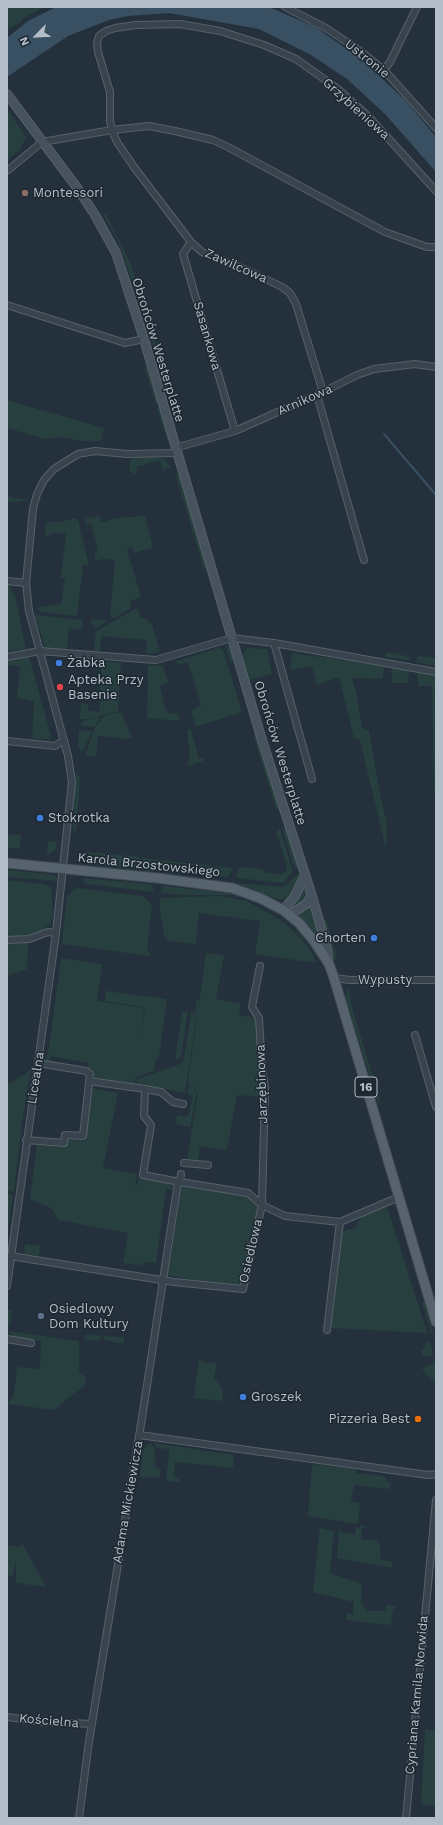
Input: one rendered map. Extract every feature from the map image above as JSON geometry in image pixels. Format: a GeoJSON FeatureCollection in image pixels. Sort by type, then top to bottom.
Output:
{"type":"FeatureCollection","features":[{"type":"Feature","properties":{"kind":"main road","name":"Obrońców Westerplatte"},"geometry":{"type":"LineString","coordinates":[[7,94],[78,189],[106,233],[121,266],[232,638],[306,875],[328,949],[329,964]]}},
{"type":"Feature","properties":{"kind":"main road","name":"Karola Brzostowskiego"},"geometry":{"type":"LineString","coordinates":[[7,863],[157,878],[232,888],[260,898],[286,912]]}},
{"type":"Feature","properties":{"kind":"main road"},"geometry":{"type":"LineString","coordinates":[[286,912],[306,875]]}},
{"type":"Feature","properties":{"kind":"main road"},"geometry":{"type":"LineString","coordinates":[[286,912],[306,904],[312,896]]}},
{"type":"Feature","properties":{"kind":"main road","name":"16"},"geometry":{"type":"LineString","coordinates":[[286,912],[314,941],[329,964],[436,1322]]}},
{"type":"Feature","properties":{"kind":"street","name":"Ustronie"},"geometry":{"type":"LineString","coordinates":[[285,7],[326,28],[363,53],[384,70],[436,128]]}},
{"type":"Feature","properties":{"kind":"street"},"geometry":{"type":"LineString","coordinates":[[384,70],[390,62],[417,7]]}},
{"type":"Feature","properties":{"kind":"street","name":"Grzybieniowa"},"geometry":{"type":"LineString","coordinates":[[112,130],[110,92],[98,52],[97,43],[99,36],[106,31],[115,28],[136,25],[180,24],[220,31],[264,45],[296,59],[338,89],[369,117],[436,191]]}},
{"type":"Feature","properties":{"kind":"street"},"geometry":{"type":"LineString","coordinates":[[7,171],[42,142],[112,130],[149,126],[213,140],[385,232],[421,245],[436,247]]}},
{"type":"Feature","properties":{"kind":"street","name":"Zawilcowa"},"geometry":{"type":"LineString","coordinates":[[112,130],[117,142],[134,167],[191,242],[202,252],[251,272],[282,287],[290,294],[296,304],[323,392]]}},
{"type":"Feature","properties":{"kind":"street","name":"Sasankowa"},"geometry":{"type":"LineString","coordinates":[[191,242],[183,254],[235,431]]}},
{"type":"Feature","properties":{"kind":"street"},"geometry":{"type":"LineString","coordinates":[[7,305],[124,343],[144,339]]}},
{"type":"Feature","properties":{"kind":"street","name":"Arnikowa"},"geometry":{"type":"LineString","coordinates":[[26,582],[32,509],[37,494],[44,480],[54,469],[78,454],[95,451],[127,454],[176,450],[235,431],[317,395],[357,375],[374,369],[415,364],[436,367]]}},
{"type":"Feature","properties":{"kind":"street"},"geometry":{"type":"LineString","coordinates":[[317,395],[364,560]]}},
{"type":"Feature","properties":{"kind":"street"},"geometry":{"type":"LineString","coordinates":[[7,581],[26,582]]}},
{"type":"Feature","properties":{"kind":"street","name":"Licealna"},"geometry":{"type":"LineString","coordinates":[[7,1286],[26,1140],[56,933],[72,782],[71,769],[64,740],[29,611],[26,582]]}},
{"type":"Feature","properties":{"kind":"street"},"geometry":{"type":"LineString","coordinates":[[7,657],[40,651],[149,660],[165,658],[232,638],[274,643],[436,672]]}},
{"type":"Feature","properties":{"kind":"street","name":"Obrońców Westerplatte"},"geometry":{"type":"LineString","coordinates":[[274,643],[312,779]]}},
{"type":"Feature","properties":{"kind":"street"},"geometry":{"type":"LineString","coordinates":[[7,741],[55,746],[64,740]]}},
{"type":"Feature","properties":{"kind":"street"},"geometry":{"type":"LineString","coordinates":[[7,940],[29,939],[48,932],[56,933]]}},
{"type":"Feature","properties":{"kind":"street","name":"Jarzębinowa"},"geometry":{"type":"LineString","coordinates":[[260,966],[252,1007],[260,1018],[262,1069],[265,1087],[262,1205]]}},
{"type":"Feature","properties":{"kind":"street","name":"Wypusty"},"geometry":{"type":"LineString","coordinates":[[334,978],[350,980],[436,980]]}},
{"type":"Feature","properties":{"kind":"street"},"geometry":{"type":"LineString","coordinates":[[415,1035],[436,1108]]}},
{"type":"Feature","properties":{"kind":"street"},"geometry":{"type":"LineString","coordinates":[[26,1140],[64,1143],[65,1135],[83,1136],[90,1074],[86,1070],[38,1063]]}},
{"type":"Feature","properties":{"kind":"street"},"geometry":{"type":"LineString","coordinates":[[89,1081],[161,1092],[173,1102],[183,1104]]}},
{"type":"Feature","properties":{"kind":"street"},"geometry":{"type":"LineString","coordinates":[[143,1175],[151,1125],[144,1116],[145,1089]]}},
{"type":"Feature","properties":{"kind":"street"},"geometry":{"type":"LineString","coordinates":[[184,1163],[208,1165]]}},
{"type":"Feature","properties":{"kind":"street"},"geometry":{"type":"LineString","coordinates":[[136,1174],[248,1193],[262,1205],[285,1216],[340,1222],[399,1197]]}},
{"type":"Feature","properties":{"kind":"street"},"geometry":{"type":"LineString","coordinates":[[139,1435],[162,1279],[181,1174]]}},
{"type":"Feature","properties":{"kind":"street","name":"Osiedlowa"},"geometry":{"type":"LineString","coordinates":[[10,1256],[162,1279],[243,1289],[262,1205]]}},
{"type":"Feature","properties":{"kind":"street"},"geometry":{"type":"LineString","coordinates":[[327,1330],[340,1222]]}},
{"type":"Feature","properties":{"kind":"street"},"geometry":{"type":"LineString","coordinates":[[7,1339],[32,1343]]}},
{"type":"Feature","properties":{"kind":"street","name":"Adama Mickiewicza"},"geometry":{"type":"LineString","coordinates":[[79,1818],[92,1724],[139,1435],[428,1475],[436,1474]]}},
{"type":"Feature","properties":{"kind":"street","name":"Cypriana Kamila Norwida"},"geometry":{"type":"LineString","coordinates":[[406,1818],[436,1500]]}},
{"type":"Feature","properties":{"kind":"street","name":"Kościelna"},"geometry":{"type":"LineString","coordinates":[[7,1717],[44,1722],[92,1724]]}},
{"type":"Feature","properties":{"kind":"green space"},"geometry":{"type":"Polygon","coordinates":[[[7,7],[45,7],[22,19],[22,21],[7,30],[7,7]]]}},
{"type":"Feature","properties":{"kind":"green space"},"geometry":{"type":"Polygon","coordinates":[[[7,109],[26,137],[21,149],[7,160],[7,109]]]}},
{"type":"Feature","properties":{"kind":"green space"},"geometry":{"type":"Polygon","coordinates":[[[103,214],[106,214],[130,262],[151,330],[150,332],[148,332],[117,239],[103,214]]]}},
{"type":"Feature","properties":{"kind":"green space"},"geometry":{"type":"Polygon","coordinates":[[[151,338],[154,339],[176,416],[173,414],[151,338]]]}},
{"type":"Feature","properties":{"kind":"green space"},"geometry":{"type":"Polygon","coordinates":[[[146,364],[158,402],[156,404],[145,369],[146,364]]]}},
{"type":"Feature","properties":{"kind":"green space"},"geometry":{"type":"Polygon","coordinates":[[[7,400],[104,428],[101,441],[82,441],[62,437],[45,439],[7,428],[7,400]]]}},
{"type":"Feature","properties":{"kind":"green space"},"geometry":{"type":"Polygon","coordinates":[[[157,408],[159,408],[168,437],[168,443],[157,408]]]}},
{"type":"Feature","properties":{"kind":"green space"},"geometry":{"type":"Polygon","coordinates":[[[135,457],[163,458],[171,467],[163,470],[160,460],[136,467],[138,473],[135,474],[130,471],[129,465],[131,460],[135,457]]]}},
{"type":"Feature","properties":{"kind":"green space"},"geometry":{"type":"Polygon","coordinates":[[[178,473],[208,571],[203,566],[176,476],[178,473]]]}},
{"type":"Feature","properties":{"kind":"green space"},"geometry":{"type":"Polygon","coordinates":[[[7,496],[29,501],[7,502],[7,496]]]}},
{"type":"Feature","properties":{"kind":"green space"},"geometry":{"type":"Polygon","coordinates":[[[84,514],[86,519],[100,516],[101,523],[115,518],[145,516],[153,548],[134,553],[132,547],[127,549],[141,597],[130,601],[131,608],[114,618],[110,616],[115,560],[102,559],[96,561],[94,553],[98,551],[91,524],[85,524],[84,514]]]}},
{"type":"Feature","properties":{"kind":"green space"},"geometry":{"type":"Polygon","coordinates":[[[75,518],[78,520],[88,561],[88,565],[83,565],[77,616],[40,612],[37,607],[61,604],[65,578],[61,578],[66,534],[54,533],[45,536],[46,522],[60,522],[75,518]]]}},
{"type":"Feature","properties":{"kind":"green space"},"geometry":{"type":"Polygon","coordinates":[[[7,584],[9,584],[15,596],[26,649],[7,651],[7,584]]]}},
{"type":"Feature","properties":{"kind":"green space"},"geometry":{"type":"Polygon","coordinates":[[[137,608],[140,616],[152,624],[160,652],[148,654],[146,652],[147,640],[101,636],[100,651],[94,651],[96,631],[137,608]]]}},
{"type":"Feature","properties":{"kind":"green space"},"geometry":{"type":"Polygon","coordinates":[[[35,615],[83,620],[82,630],[69,628],[67,649],[45,648],[35,615]]]}},
{"type":"Feature","properties":{"kind":"green space"},"geometry":{"type":"Polygon","coordinates":[[[91,619],[109,621],[95,628],[91,623],[91,619]]]}},
{"type":"Feature","properties":{"kind":"green space"},"geometry":{"type":"Polygon","coordinates":[[[225,644],[231,649],[235,663],[230,661],[225,644]]]}},
{"type":"Feature","properties":{"kind":"green space"},"geometry":{"type":"Polygon","coordinates":[[[218,648],[223,650],[242,712],[196,727],[191,712],[201,705],[188,662],[178,665],[177,661],[218,648]]]}},
{"type":"Feature","properties":{"kind":"green space"},"geometry":{"type":"Polygon","coordinates":[[[247,648],[267,649],[272,674],[249,680],[243,657],[247,648]]]}},
{"type":"Feature","properties":{"kind":"green space"},"geometry":{"type":"Polygon","coordinates":[[[387,652],[411,657],[408,660],[384,657],[387,652]]]}},
{"type":"Feature","properties":{"kind":"green space"},"geometry":{"type":"Polygon","coordinates":[[[292,653],[385,666],[382,679],[352,678],[362,728],[369,730],[379,789],[387,824],[386,849],[360,740],[354,738],[339,677],[317,685],[312,666],[290,670],[292,653]]]}},
{"type":"Feature","properties":{"kind":"green space"},"geometry":{"type":"Polygon","coordinates":[[[418,656],[436,658],[436,666],[416,662],[418,656]]]}},
{"type":"Feature","properties":{"kind":"green space"},"geometry":{"type":"Polygon","coordinates":[[[29,657],[51,740],[32,738],[34,702],[17,698],[20,667],[7,665],[7,661],[29,657]]]}},
{"type":"Feature","properties":{"kind":"green space"},"geometry":{"type":"Polygon","coordinates":[[[102,661],[121,663],[118,711],[90,719],[80,719],[81,703],[88,705],[88,711],[99,712],[102,661]]]}},
{"type":"Feature","properties":{"kind":"green space"},"geometry":{"type":"Polygon","coordinates":[[[148,665],[163,666],[168,682],[160,686],[164,705],[168,714],[177,713],[180,721],[147,718],[148,665]]]}},
{"type":"Feature","properties":{"kind":"green space"},"geometry":{"type":"Polygon","coordinates":[[[391,666],[409,669],[407,683],[393,683],[391,666]]]}},
{"type":"Feature","properties":{"kind":"green space"},"geometry":{"type":"Polygon","coordinates":[[[415,671],[436,674],[436,801],[434,790],[432,686],[418,686],[418,678],[415,671]]]}},
{"type":"Feature","properties":{"kind":"green space"},"geometry":{"type":"Polygon","coordinates":[[[121,712],[132,738],[128,739],[98,736],[96,756],[85,756],[94,729],[104,716],[121,712]]]}},
{"type":"Feature","properties":{"kind":"green space"},"geometry":{"type":"Polygon","coordinates":[[[100,717],[94,727],[80,726],[83,721],[100,717]]]}},
{"type":"Feature","properties":{"kind":"green space"},"geometry":{"type":"Polygon","coordinates":[[[191,729],[199,759],[204,758],[205,760],[188,766],[190,753],[187,731],[191,729]]]}},
{"type":"Feature","properties":{"kind":"green space"},"geometry":{"type":"Polygon","coordinates":[[[79,730],[92,731],[84,749],[81,751],[78,748],[79,730]]]}},
{"type":"Feature","properties":{"kind":"green space"},"geometry":{"type":"Polygon","coordinates":[[[256,734],[279,806],[276,809],[254,737],[256,734]]]}},
{"type":"Feature","properties":{"kind":"green space"},"geometry":{"type":"Polygon","coordinates":[[[76,772],[80,778],[76,831],[73,831],[76,772]]]}},
{"type":"Feature","properties":{"kind":"green space"},"geometry":{"type":"Polygon","coordinates":[[[282,828],[286,830],[299,869],[294,867],[282,828]]]}},
{"type":"Feature","properties":{"kind":"green space"},"geometry":{"type":"Polygon","coordinates":[[[280,829],[293,872],[283,883],[237,878],[238,868],[244,867],[262,869],[265,873],[282,874],[286,871],[287,865],[276,832],[280,829]]]}},
{"type":"Feature","properties":{"kind":"green space"},"geometry":{"type":"Polygon","coordinates":[[[7,834],[21,835],[20,849],[7,848],[7,834]]]}},
{"type":"Feature","properties":{"kind":"green space"},"geometry":{"type":"Polygon","coordinates":[[[48,841],[57,842],[55,850],[47,855],[48,841]]]}},
{"type":"Feature","properties":{"kind":"green space"},"geometry":{"type":"Polygon","coordinates":[[[88,852],[140,857],[139,869],[96,865],[86,862],[85,854],[88,852]]]}},
{"type":"Feature","properties":{"kind":"green space"},"geometry":{"type":"Polygon","coordinates":[[[142,858],[233,868],[228,877],[141,870],[142,858]]]}},
{"type":"Feature","properties":{"kind":"green space"},"geometry":{"type":"Polygon","coordinates":[[[8,870],[54,875],[57,877],[58,881],[8,877],[8,870]]]}},
{"type":"Feature","properties":{"kind":"green space"},"geometry":{"type":"Polygon","coordinates":[[[299,873],[300,882],[295,892],[281,900],[251,888],[232,883],[284,887],[299,873]]]}},
{"type":"Feature","properties":{"kind":"green space"},"geometry":{"type":"Polygon","coordinates":[[[83,878],[150,884],[153,887],[153,892],[87,884],[84,882],[83,878]]]}},
{"type":"Feature","properties":{"kind":"green space"},"geometry":{"type":"Polygon","coordinates":[[[7,880],[43,884],[51,887],[53,913],[50,924],[40,932],[31,935],[7,937],[7,880]]]}},
{"type":"Feature","properties":{"kind":"green space"},"geometry":{"type":"Polygon","coordinates":[[[165,886],[233,894],[257,902],[282,917],[299,932],[314,951],[320,963],[309,945],[295,929],[281,917],[261,905],[232,895],[185,895],[160,893],[162,887],[165,886]]]}},
{"type":"Feature","properties":{"kind":"green space"},"geometry":{"type":"Polygon","coordinates":[[[77,888],[143,896],[152,905],[147,950],[150,953],[149,956],[62,944],[67,896],[77,888]]]}},
{"type":"Feature","properties":{"kind":"green space"},"geometry":{"type":"Polygon","coordinates":[[[305,888],[308,893],[307,897],[303,903],[294,908],[297,900],[305,888]]]}},
{"type":"Feature","properties":{"kind":"green space"},"geometry":{"type":"Polygon","coordinates":[[[220,896],[247,901],[279,919],[296,933],[309,948],[316,961],[308,962],[255,954],[260,921],[199,913],[196,944],[168,941],[164,936],[160,898],[220,896]]]}},
{"type":"Feature","properties":{"kind":"green space"},"geometry":{"type":"Polygon","coordinates":[[[310,904],[321,940],[298,915],[310,904]]]}},
{"type":"Feature","properties":{"kind":"green space"},"geometry":{"type":"Polygon","coordinates":[[[323,920],[326,920],[337,957],[335,960],[323,920]]]}},
{"type":"Feature","properties":{"kind":"green space"},"geometry":{"type":"Polygon","coordinates":[[[22,941],[28,944],[27,969],[7,976],[7,945],[22,941]]]}},
{"type":"Feature","properties":{"kind":"green space"},"geometry":{"type":"Polygon","coordinates":[[[206,953],[224,955],[216,999],[241,1004],[239,1015],[256,1018],[259,1030],[261,1097],[237,1095],[227,1150],[200,1146],[198,1161],[187,1160],[198,1092],[188,1082],[206,953]]]}},
{"type":"Feature","properties":{"kind":"green space"},"geometry":{"type":"Polygon","coordinates":[[[61,958],[102,964],[97,1001],[144,1008],[140,1042],[145,1007],[105,1001],[106,991],[167,999],[159,1057],[156,1060],[154,1071],[136,1077],[134,1084],[97,1079],[94,1077],[93,1070],[88,1069],[88,1063],[51,1056],[48,1063],[45,1062],[49,1048],[61,958]]]}},
{"type":"Feature","properties":{"kind":"green space"},"geometry":{"type":"Polygon","coordinates":[[[349,988],[351,1004],[382,1107],[376,1096],[346,998],[349,988]]]}},
{"type":"Feature","properties":{"kind":"green space"},"geometry":{"type":"Polygon","coordinates":[[[197,1000],[199,1000],[185,1093],[137,1084],[137,1079],[183,1063],[191,1013],[195,1013],[197,1000]]]}},
{"type":"Feature","properties":{"kind":"green space"},"geometry":{"type":"Polygon","coordinates":[[[182,1011],[188,1012],[181,1057],[175,1060],[182,1011]]]}},
{"type":"Feature","properties":{"kind":"green space"},"geometry":{"type":"Polygon","coordinates":[[[31,1070],[22,1123],[14,1192],[7,1190],[7,1085],[31,1070]]]}},
{"type":"Feature","properties":{"kind":"green space"},"geometry":{"type":"Polygon","coordinates":[[[189,1084],[197,1092],[190,1127],[176,1124],[177,1115],[188,1117],[193,1096],[187,1094],[189,1084]]]}},
{"type":"Feature","properties":{"kind":"green space"},"geometry":{"type":"Polygon","coordinates":[[[91,1088],[118,1093],[103,1168],[137,1174],[135,1185],[137,1186],[139,1178],[168,1183],[172,1186],[173,1189],[166,1189],[156,1263],[144,1262],[142,1265],[123,1263],[128,1233],[59,1220],[51,1208],[30,1199],[37,1144],[59,1146],[66,1140],[86,1141],[91,1088]]]}},
{"type":"Feature","properties":{"kind":"green space"},"geometry":{"type":"Polygon","coordinates":[[[182,1184],[248,1193],[262,1205],[238,1289],[168,1275],[182,1184]]]}},
{"type":"Feature","properties":{"kind":"green space"},"geometry":{"type":"Polygon","coordinates":[[[7,1194],[13,1195],[7,1234],[7,1194]]]}},
{"type":"Feature","properties":{"kind":"green space"},"geometry":{"type":"Polygon","coordinates":[[[387,1206],[427,1333],[331,1328],[342,1232],[355,1228],[362,1216],[387,1206]]]}},
{"type":"Feature","properties":{"kind":"green space"},"geometry":{"type":"Polygon","coordinates":[[[25,1244],[40,1246],[39,1256],[24,1254],[25,1244]]]}},
{"type":"Feature","properties":{"kind":"green space"},"geometry":{"type":"Polygon","coordinates":[[[424,1301],[433,1334],[432,1335],[422,1303],[424,1301]]]}},
{"type":"Feature","properties":{"kind":"green space"},"geometry":{"type":"Polygon","coordinates":[[[7,1310],[12,1310],[10,1326],[7,1326],[7,1310]]]}},
{"type":"Feature","properties":{"kind":"green space"},"geometry":{"type":"Polygon","coordinates":[[[8,1331],[79,1341],[79,1372],[86,1378],[85,1385],[54,1410],[9,1404],[7,1405],[14,1395],[17,1367],[40,1369],[41,1341],[15,1338],[8,1331]]]}},
{"type":"Feature","properties":{"kind":"green space"},"geometry":{"type":"Polygon","coordinates":[[[85,1334],[101,1336],[100,1340],[84,1340],[85,1334]]]}},
{"type":"Feature","properties":{"kind":"green space"},"geometry":{"type":"Polygon","coordinates":[[[104,1336],[124,1337],[124,1344],[104,1340],[104,1336]]]}},
{"type":"Feature","properties":{"kind":"green space"},"geometry":{"type":"Polygon","coordinates":[[[430,1341],[433,1356],[423,1356],[421,1351],[425,1348],[424,1345],[430,1341]]]}},
{"type":"Feature","properties":{"kind":"green space"},"geometry":{"type":"Polygon","coordinates":[[[199,1358],[203,1362],[217,1363],[214,1378],[223,1390],[222,1401],[194,1398],[199,1358]]]}},
{"type":"Feature","properties":{"kind":"green space"},"geometry":{"type":"Polygon","coordinates":[[[436,1361],[436,1380],[432,1380],[422,1369],[436,1361]]]}},
{"type":"Feature","properties":{"kind":"green space"},"geometry":{"type":"Polygon","coordinates":[[[151,1443],[155,1450],[155,1467],[161,1469],[160,1478],[140,1477],[143,1450],[151,1443]]]}},
{"type":"Feature","properties":{"kind":"green space"},"geometry":{"type":"Polygon","coordinates":[[[154,1443],[234,1455],[233,1468],[175,1462],[174,1477],[180,1480],[179,1482],[166,1481],[169,1449],[156,1448],[154,1443]]]}},
{"type":"Feature","properties":{"kind":"green space"},"geometry":{"type":"Polygon","coordinates":[[[312,1464],[355,1469],[356,1473],[385,1476],[387,1481],[391,1483],[390,1489],[354,1485],[351,1501],[360,1503],[358,1524],[308,1516],[312,1464]]]}},
{"type":"Feature","properties":{"kind":"green space"},"geometry":{"type":"Polygon","coordinates":[[[361,1525],[368,1528],[362,1528],[361,1539],[379,1541],[381,1560],[393,1562],[392,1568],[337,1558],[339,1526],[341,1532],[355,1535],[356,1527],[360,1528],[361,1525]]]}},
{"type":"Feature","properties":{"kind":"green space"},"geometry":{"type":"Polygon","coordinates":[[[320,1528],[334,1531],[330,1573],[362,1584],[361,1603],[367,1611],[385,1611],[386,1605],[398,1607],[393,1609],[391,1625],[346,1620],[347,1613],[353,1615],[354,1602],[313,1592],[320,1528]]]}},
{"type":"Feature","properties":{"kind":"green space"},"geometry":{"type":"Polygon","coordinates":[[[22,1543],[46,1587],[16,1583],[16,1559],[13,1576],[7,1575],[7,1545],[21,1547],[22,1543]]]}},
{"type":"Feature","properties":{"kind":"green space"},"geometry":{"type":"Polygon","coordinates":[[[425,1729],[436,1731],[436,1806],[421,1804],[425,1729]]]}},
{"type":"Feature","properties":{"kind":"water"},"geometry":{"type":"Polygon","coordinates":[[[56,7],[266,7],[274,9],[317,28],[362,60],[405,100],[436,137],[436,172],[385,114],[347,79],[311,55],[259,29],[169,13],[128,16],[109,20],[68,36],[7,77],[7,38],[28,21],[56,7]]]}},
{"type":"Feature","properties":{"kind":"waterway"},"geometry":{"type":"LineString","coordinates":[[384,434],[436,495]]}},
{"type":"Feature","properties":{"kind":"place","name":"Montessori"},"geometry":{"type":"Point","coordinates":[25,193]}},
{"type":"Feature","properties":{"kind":"place","name":"Żabka"},"geometry":{"type":"Point","coordinates":[59,663]}},
{"type":"Feature","properties":{"kind":"place","name":"Apteka Przy Basenie"},"geometry":{"type":"Point","coordinates":[60,687]}},
{"type":"Feature","properties":{"kind":"place","name":"Stokrotka"},"geometry":{"type":"Point","coordinates":[40,818]}},
{"type":"Feature","properties":{"kind":"place","name":"Chorten"},"geometry":{"type":"Point","coordinates":[374,938]}},
{"type":"Feature","properties":{"kind":"place","name":"Osiedlowy Dom Kultury"},"geometry":{"type":"Point","coordinates":[41,1316]}},
{"type":"Feature","properties":{"kind":"place","name":"Groszek"},"geometry":{"type":"Point","coordinates":[243,1397]}},
{"type":"Feature","properties":{"kind":"place","name":"Pizzeria Best"},"geometry":{"type":"Point","coordinates":[418,1419]}}]}
